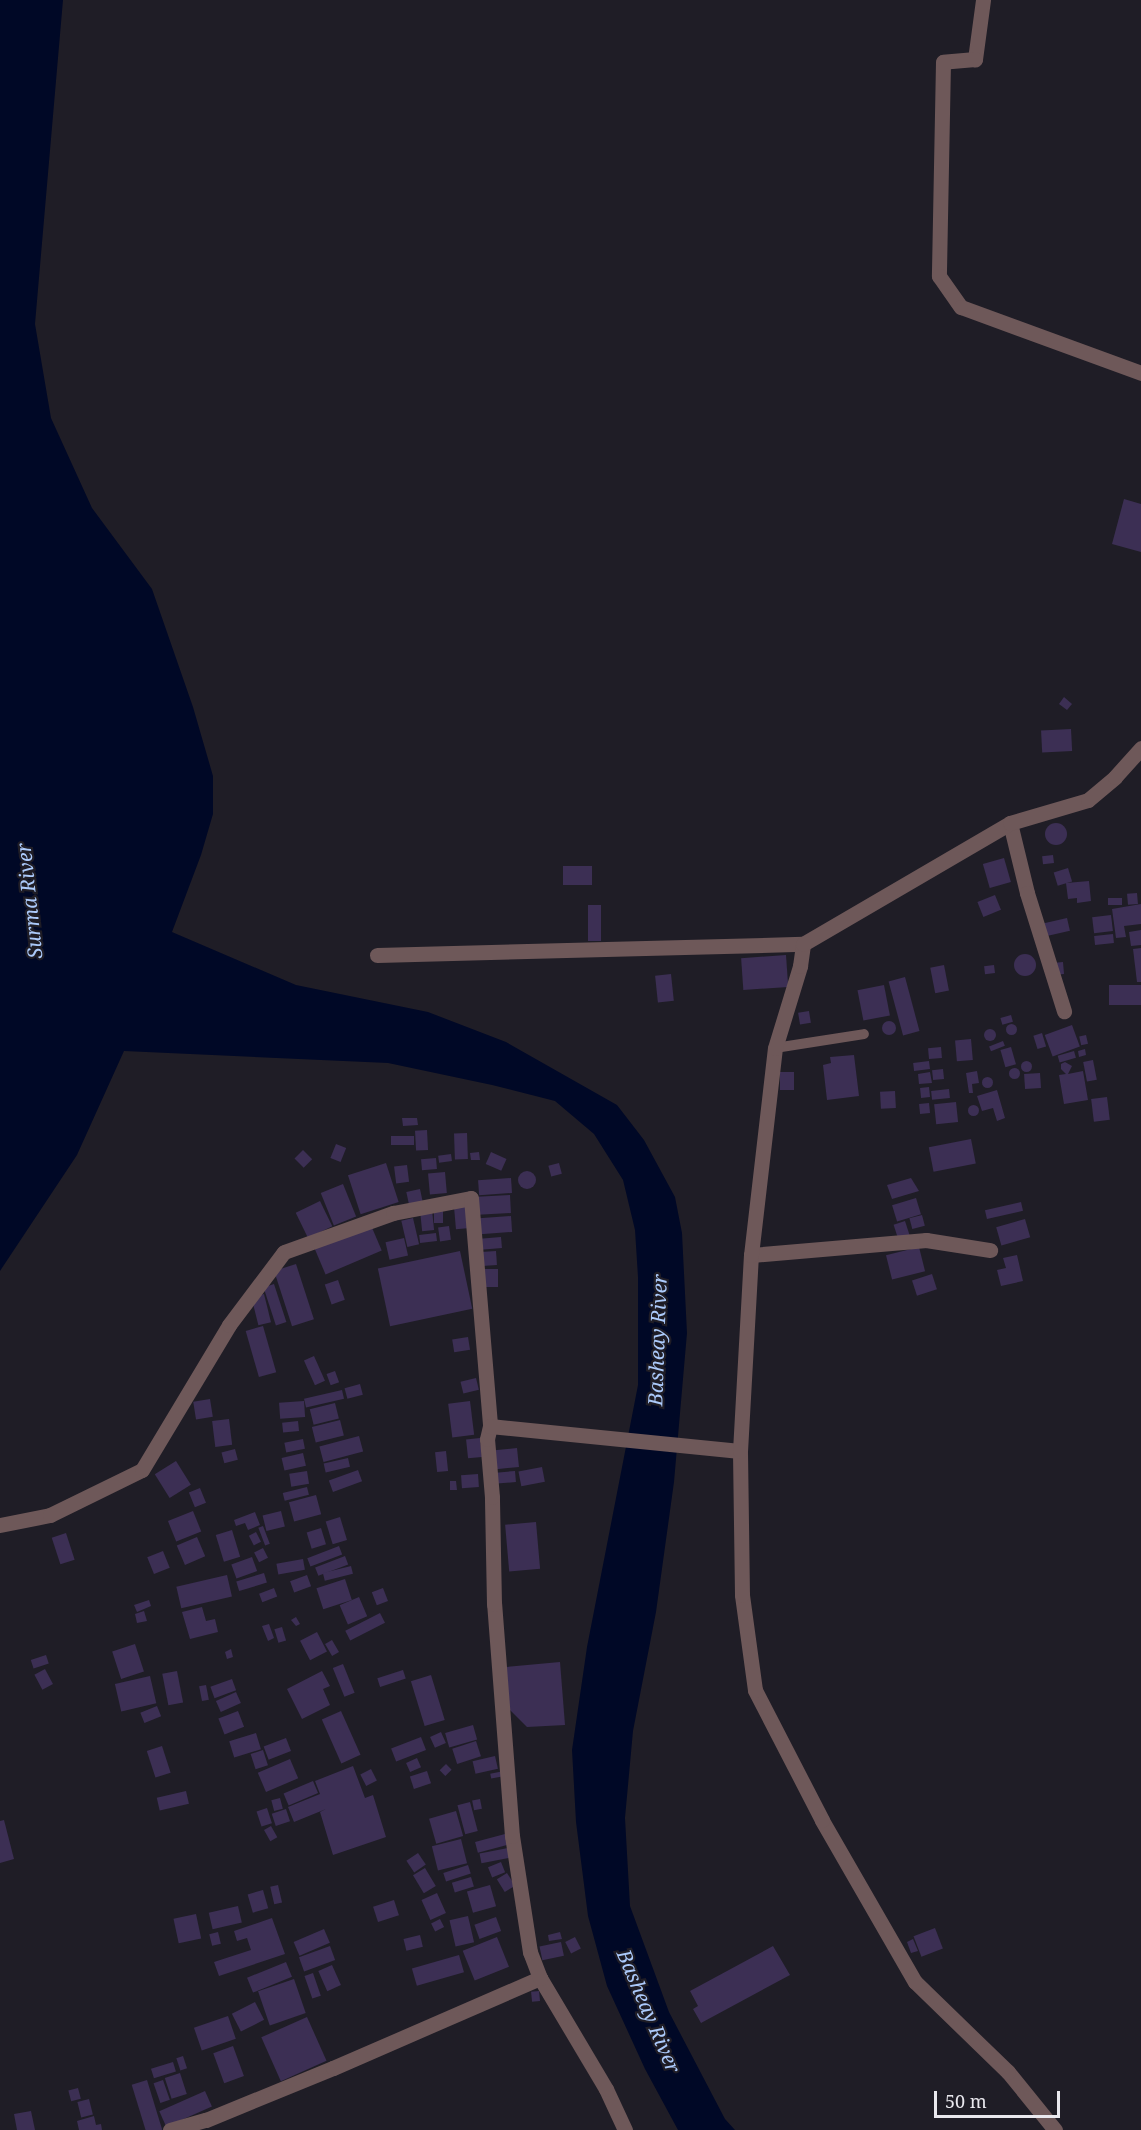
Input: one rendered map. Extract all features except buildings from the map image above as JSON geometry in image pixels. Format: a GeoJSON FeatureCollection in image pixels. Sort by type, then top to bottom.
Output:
{"type":"FeatureCollection","features":[{"type":"Feature","properties":{"kind":"street"},"geometry":{"type":"LineString","coordinates":[[983,0],[975,59],[944,62],[939,276],[961,307],[1141,373]]}},
{"type":"Feature","properties":{"kind":"street"},"geometry":{"type":"LineString","coordinates":[[377,955],[803,944],[1010,823],[1088,800],[1115,777],[1141,748]]}},
{"type":"Feature","properties":{"kind":"street"},"geometry":{"type":"LineString","coordinates":[[1010,823],[1027,893],[1064,1011]]}},
{"type":"Feature","properties":{"kind":"street"},"geometry":{"type":"LineString","coordinates":[[803,944],[800,966],[775,1048],[751,1255],[740,1451],[742,1595],[755,1690],[822,1820],[915,1982],[1008,2072],[1055,2130]]}},
{"type":"Feature","properties":{"kind":"street"},"geometry":{"type":"LineString","coordinates":[[0,1524],[50,1515],[142,1470],[229,1325],[284,1252],[393,1213],[471,1198],[490,1426],[487,1439],[492,1497],[494,1604],[512,1836],[530,1952],[540,1978],[606,2089],[625,2130]]}},
{"type":"Feature","properties":{"kind":"street"},"geometry":{"type":"LineString","coordinates":[[751,1255],[926,1240],[990,1250]]}},
{"type":"Feature","properties":{"kind":"street"},"geometry":{"type":"LineString","coordinates":[[490,1426],[740,1451]]}},
{"type":"Feature","properties":{"kind":"street"},"geometry":{"type":"LineString","coordinates":[[170,2130],[206,2120],[333,2068],[540,1978]]}},
{"type":"Feature","properties":{"kind":"lane"},"geometry":{"type":"LineString","coordinates":[[775,1048],[864,1034]]}},
{"type":"Feature","properties":{"kind":"water"},"geometry":{"type":"Polygon","coordinates":[[[0,0],[63,0],[35,324],[51,418],[92,508],[152,589],[193,707],[213,776],[213,814],[201,855],[172,932],[296,985],[428,1012],[506,1042],[617,1105],[644,1140],[675,1197],[682,1233],[687,1333],[674,1482],[656,1612],[633,1731],[625,1818],[630,1906],[669,2012],[725,2119],[735,2130],[678,2130],[645,2069],[607,1986],[588,1916],[576,1822],[572,1750],[587,1647],[638,1385],[638,1277],[635,1230],[623,1180],[594,1134],[555,1101],[388,1063],[124,1051],[77,1155],[0,1271],[0,0]]]}},
{"type":"Feature","properties":{"kind":"water label","name":"Surma River"},"geometry":{"type":"Point","coordinates":[29,901]}},
{"type":"Feature","properties":{"kind":"water label","name":"Basheay River"},"geometry":{"type":"Point","coordinates":[657,1340]}},
{"type":"Feature","properties":{"kind":"water label","name":"Basheay River"},"geometry":{"type":"Point","coordinates":[649,2011]}}]}
